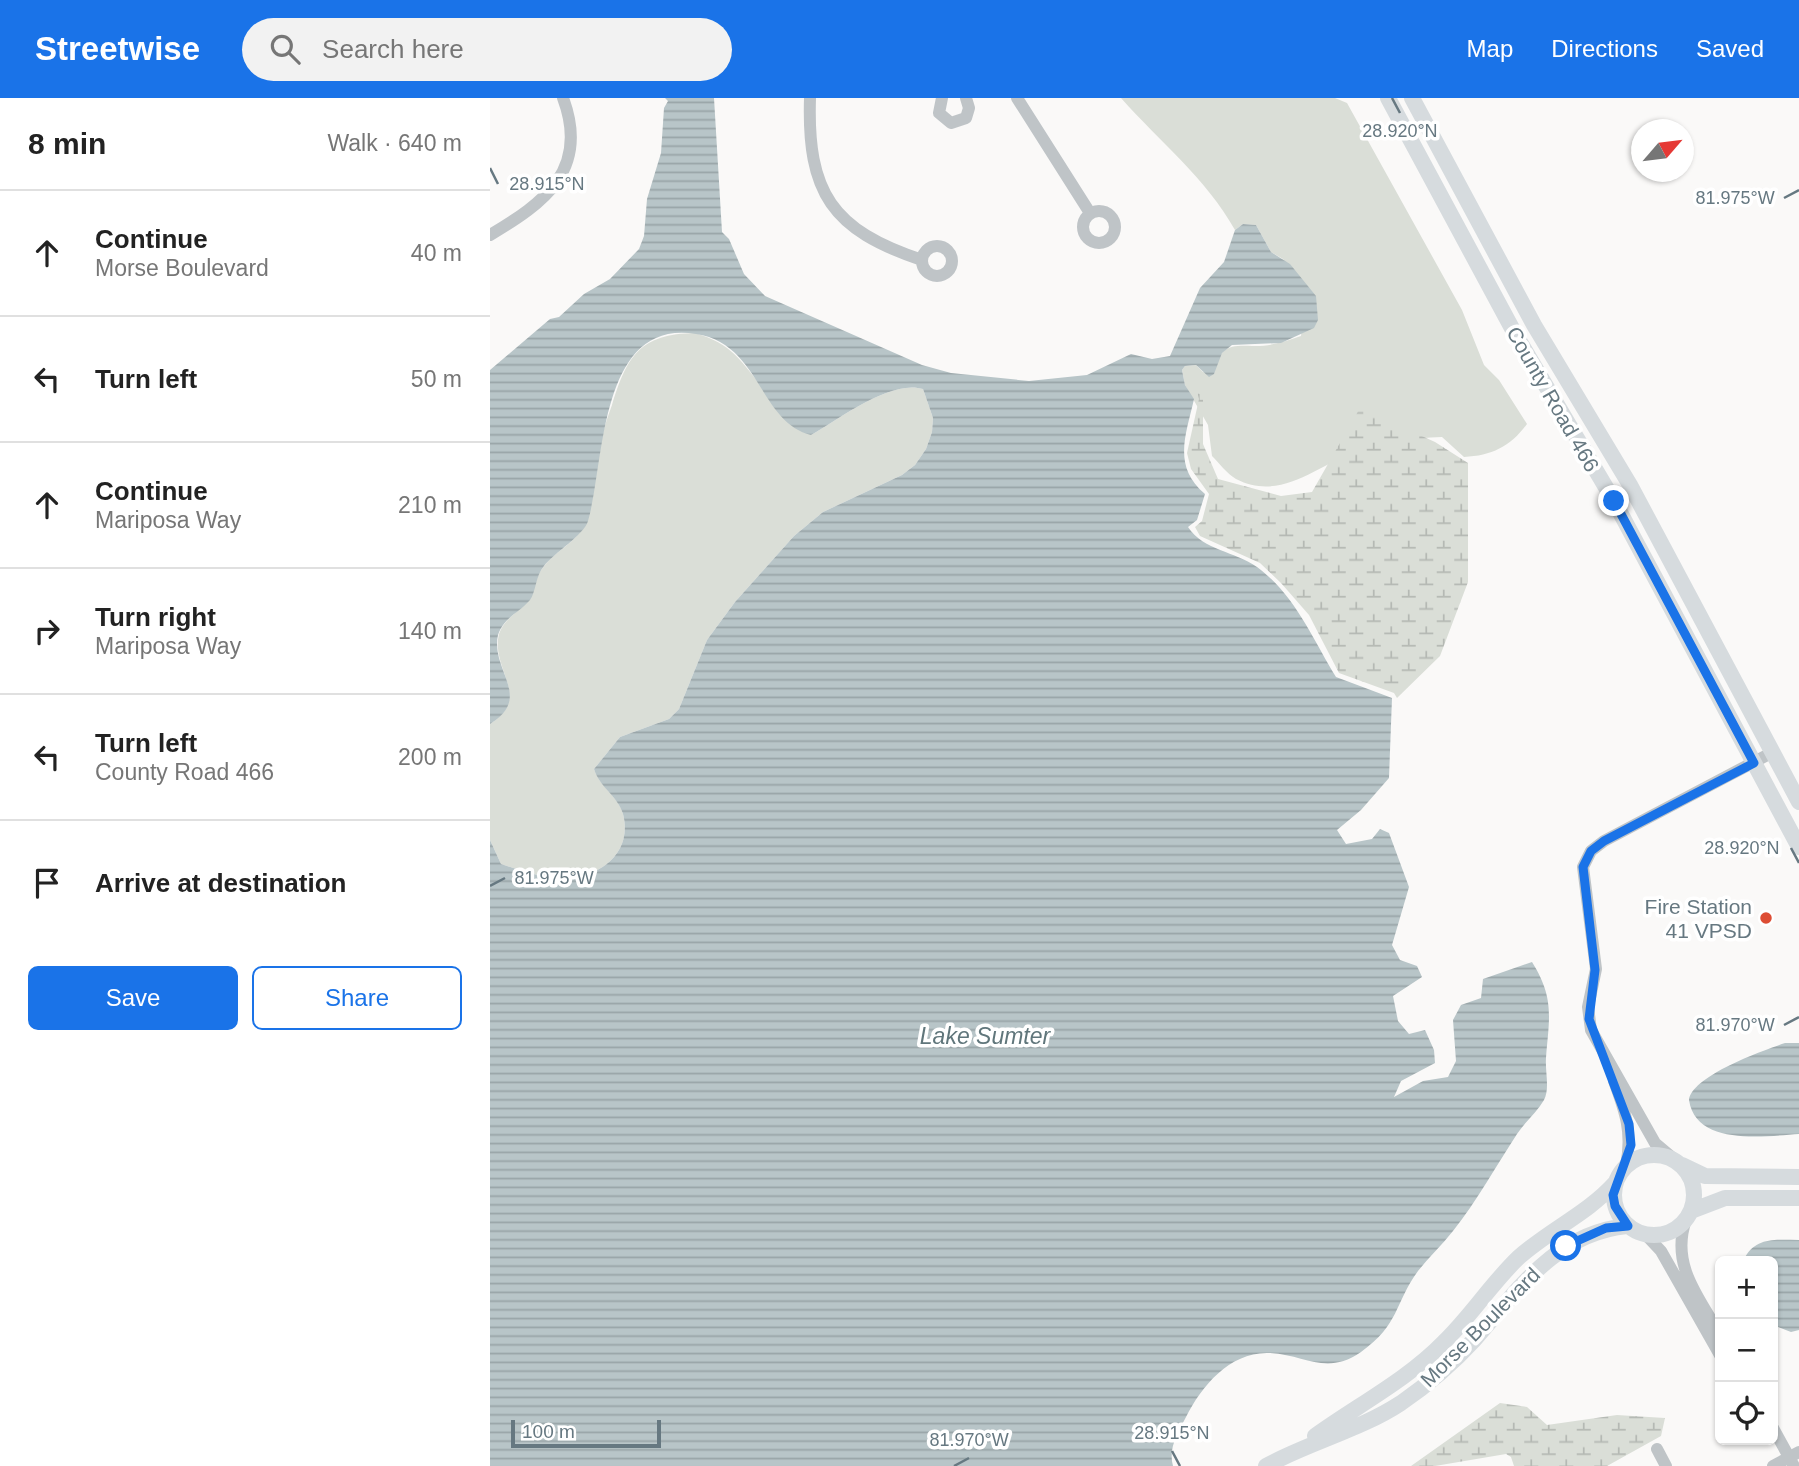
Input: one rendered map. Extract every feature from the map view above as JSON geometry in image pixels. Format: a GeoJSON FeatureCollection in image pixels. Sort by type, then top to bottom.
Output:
{"type":"FeatureCollection","features":[{"type":"Feature","properties":{"kind":"main road","name":"County Road 466"},"geometry":{"type":"LineString","coordinates":[[1388,98],[1514,332],[1614,501],[1799,847]]}},
{"type":"Feature","properties":{"kind":"main road","name":"County Road 466"},"geometry":{"type":"LineString","coordinates":[[1412,98],[1534,325],[1630,485],[1799,802]]}},
{"type":"Feature","properties":{"kind":"main road"},"geometry":{"type":"LineString","coordinates":[[1799,1177],[1705,1176],[1677,1162],[1649,1154],[1626,1165],[1615,1184],[1615,1206],[1628,1226],[1646,1235],[1664,1234],[1689,1216],[1725,1198],[1799,1198]]}},
{"type":"Feature","properties":{"kind":"main road"},"geometry":{"type":"LineString","coordinates":[[1677,1162],[1693,1184],[1689,1216]]}},
{"type":"Feature","properties":{"kind":"main road","name":"Morse Boulevard"},"geometry":{"type":"LineString","coordinates":[[1266,1466],[1296,1450],[1413,1371],[1446,1341],[1482,1296],[1519,1257],[1550,1232],[1595,1205],[1615,1184]]}},
{"type":"Feature","properties":{"kind":"main road","name":"Morse Boulevard"},"geometry":{"type":"LineString","coordinates":[[1296,1450],[1357,1426],[1400,1403],[1439,1374],[1473,1340],[1531,1273],[1566,1246],[1589,1234],[1628,1226]]}},
{"type":"Feature","properties":{"kind":"street"},"geometry":{"type":"LineString","coordinates":[[490,235],[535,208],[558,179],[570,139],[563,98]]}},
{"type":"Feature","properties":{"kind":"street"},"geometry":{"type":"LineString","coordinates":[[810,98],[814,166],[834,209],[870,240],[922,260]]}},
{"type":"Feature","properties":{"kind":"street"},"geometry":{"type":"LineString","coordinates":[[942,98],[939,113],[951,123],[966,118],[972,99]]}},
{"type":"Feature","properties":{"kind":"street"},"geometry":{"type":"LineString","coordinates":[[1017,98],[1090,213]]}},
{"type":"Feature","properties":{"kind":"street"},"geometry":{"type":"LineString","coordinates":[[1626,1165],[1631,1145],[1629,1124],[1589,1019],[1595,970],[1583,876],[1586,859],[1604,841],[1773,752]]}},
{"type":"Feature","properties":{"kind":"street"},"geometry":{"type":"LineString","coordinates":[[1604,1055],[1655,1143],[1677,1162]]}},
{"type":"Feature","properties":{"kind":"street"},"geometry":{"type":"LineString","coordinates":[[1689,1216],[1680,1243],[1684,1268],[1715,1325]]}},
{"type":"Feature","properties":{"kind":"street"},"geometry":{"type":"LineString","coordinates":[[1646,1235],[1661,1251],[1715,1346]]}},
{"type":"Feature","properties":{"kind":"street"},"geometry":{"type":"LineString","coordinates":[[1773,1466],[1794,1459],[1778,1437]]}},
{"type":"Feature","properties":{"kind":"street"},"geometry":{"type":"LineString","coordinates":[[1657,1449],[1666,1466]]}},
{"type":"Feature","properties":{"kind":"green space"},"geometry":{"type":"Polygon","coordinates":[[[1121,98],[1335,98],[1347,103],[1462,310],[1484,365],[1499,380],[1527,424],[1521,432],[1492,452],[1464,457],[1442,437],[1388,442],[1342,457],[1283,484],[1252,485],[1229,474],[1212,456],[1208,425],[1185,385],[1182,370],[1185,366],[1196,365],[1203,372],[1214,374],[1222,353],[1231,347],[1271,345],[1301,336],[1306,288],[1283,259],[1271,252],[1256,225],[1243,224],[1235,230],[1196,177],[1121,98]]]}},
{"type":"Feature","properties":{"kind":"green space"},"geometry":{"type":"Polygon","coordinates":[[[695,333],[719,343],[734,354],[811,435],[866,402],[910,387],[923,389],[933,418],[932,432],[926,449],[915,465],[902,475],[823,512],[794,536],[735,602],[707,640],[679,709],[669,719],[620,737],[594,769],[623,814],[623,840],[611,860],[602,868],[578,877],[556,878],[524,872],[501,864],[490,840],[490,724],[502,714],[508,703],[509,693],[500,659],[499,634],[506,622],[529,599],[542,568],[583,528],[591,508],[596,463],[604,429],[630,361],[649,343],[676,334],[695,333]]]}},
{"type":"Feature","properties":{"kind":"green space"},"geometry":{"type":"Polygon","coordinates":[[[1197,391],[1203,398],[1203,444],[1218,479],[1281,496],[1312,492],[1360,408],[1435,442],[1468,463],[1468,582],[1440,656],[1397,698],[1394,693],[1339,673],[1309,615],[1281,583],[1260,563],[1200,536],[1195,527],[1202,521],[1209,494],[1191,469],[1187,453],[1199,399],[1197,391]]]}},
{"type":"Feature","properties":{"kind":"green space"},"geometry":{"type":"Polygon","coordinates":[[[1500,1403],[1527,1407],[1547,1425],[1617,1415],[1665,1418],[1661,1436],[1607,1466],[1514,1466],[1511,1457],[1506,1454],[1435,1466],[1411,1466],[1500,1403]]]}},
{"type":"Feature","properties":{"kind":"water","name":"Lake Sumter"},"geometry":{"type":"Polygon","coordinates":[[[665,98],[714,98],[722,232],[729,239],[744,274],[765,296],[922,365],[951,373],[1029,381],[1087,375],[1131,354],[1152,359],[1170,356],[1200,288],[1224,262],[1235,230],[1243,224],[1256,225],[1271,252],[1290,264],[1316,296],[1318,320],[1314,328],[1281,343],[1232,345],[1222,353],[1214,374],[1209,377],[1196,365],[1185,366],[1182,370],[1185,385],[1194,399],[1185,437],[1185,461],[1188,472],[1205,494],[1197,520],[1188,527],[1202,541],[1248,562],[1270,578],[1302,618],[1336,677],[1392,698],[1389,778],[1361,810],[1337,830],[1346,844],[1372,839],[1380,829],[1389,833],[1409,887],[1392,945],[1400,960],[1417,966],[1422,977],[1393,996],[1398,1021],[1409,1034],[1425,1030],[1434,1050],[1435,1063],[1401,1081],[1394,1097],[1423,1081],[1448,1077],[1456,1061],[1453,1020],[1461,1005],[1481,998],[1483,979],[1532,962],[1544,987],[1549,1009],[1547,1091],[1544,1100],[1517,1134],[1462,1220],[1418,1271],[1390,1323],[1374,1342],[1349,1359],[1337,1363],[1316,1362],[1270,1353],[1256,1354],[1231,1364],[1209,1382],[1193,1405],[1175,1441],[1173,1466],[490,1466],[490,840],[501,864],[548,877],[578,877],[602,868],[611,860],[623,840],[623,814],[594,769],[620,737],[669,719],[679,709],[707,640],[735,602],[794,536],[823,512],[902,475],[915,465],[926,449],[932,432],[933,418],[923,389],[910,387],[881,395],[811,435],[794,427],[780,415],[747,367],[734,352],[717,341],[696,334],[664,335],[640,348],[623,371],[612,400],[588,521],[575,538],[544,566],[530,600],[508,619],[498,635],[497,648],[510,693],[509,704],[503,714],[490,724],[490,370],[550,319],[559,317],[584,294],[610,279],[639,249],[644,236],[647,199],[661,153],[664,108],[668,101],[665,98]]]}},
{"type":"Feature","properties":{"kind":"water"},"geometry":{"type":"Polygon","coordinates":[[[1785,1043],[1799,1043],[1799,1134],[1752,1137],[1734,1135],[1718,1132],[1704,1125],[1694,1115],[1689,1100],[1702,1082],[1729,1066],[1785,1043]]]}},
{"type":"Feature","properties":{"kind":"water"},"geometry":{"type":"Polygon","coordinates":[[[1774,1240],[1799,1240],[1799,1330],[1791,1332],[1778,1327],[1778,1256],[1746,1256],[1753,1247],[1774,1240]]]}},
{"type":"Feature","properties":{"kind":"place","name":"Fire Station 41 VPSD"},"geometry":{"type":"Point","coordinates":[1766,918]}},
{"type":"Feature","properties":{"kind":"route"},"geometry":{"type":"LineString","coordinates":[[1566,1246],[1606,1228],[1628,1226],[1620,1217],[1613,1195],[1631,1145],[1629,1124],[1589,1019],[1588,1007],[1595,970],[1583,876],[1586,859],[1591,851],[1604,841],[1754,763],[1614,501]]}}]}
